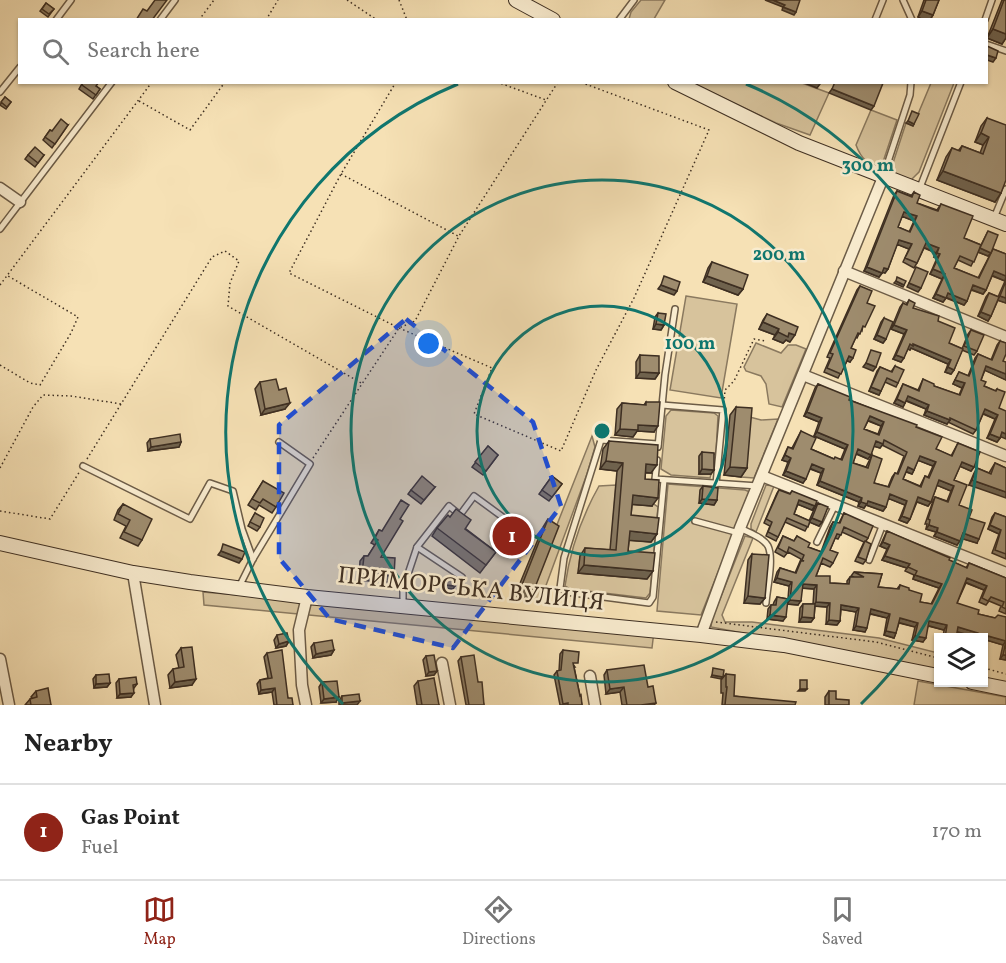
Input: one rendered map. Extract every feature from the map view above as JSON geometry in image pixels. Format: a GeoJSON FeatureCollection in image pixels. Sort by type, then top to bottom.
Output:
{"type":"FeatureCollection","features":[{"type":"Feature","properties":{"kind":"street"},"geometry":{"type":"LineString","coordinates":[[516,0],[536,5],[551,18]]}},
{"type":"Feature","properties":{"kind":"street"},"geometry":{"type":"LineString","coordinates":[[679,84],[799,143],[1000,221]]}},
{"type":"Feature","properties":{"kind":"street"},"geometry":{"type":"LineString","coordinates":[[701,635],[739,531],[884,175]]}},
{"type":"Feature","properties":{"kind":"street"},"geometry":{"type":"LineString","coordinates":[[0,188],[20,202]]}},
{"type":"Feature","properties":{"kind":"street"},"geometry":{"type":"LineString","coordinates":[[844,271],[1006,337]]}},
{"type":"Feature","properties":{"kind":"street"},"geometry":{"type":"LineString","coordinates":[[803,375],[1006,456]]}},
{"type":"Feature","properties":{"kind":"street"},"geometry":{"type":"LineString","coordinates":[[760,481],[835,505],[1006,573]]}},
{"type":"Feature","properties":{"kind":"street","name":"ПРИМОРСЬКА ВУЛИЦЯ"},"geometry":{"type":"LineString","coordinates":[[0,543],[133,573],[239,588],[307,597],[784,645],[934,675]]}},
{"type":"Feature","properties":{"kind":"street"},"geometry":{"type":"LineString","coordinates":[[133,573],[155,705]]}},
{"type":"Feature","properties":{"kind":"street"},"geometry":{"type":"LineString","coordinates":[[306,705],[302,685],[298,630],[307,597]]}},
{"type":"Feature","properties":{"kind":"street"},"geometry":{"type":"LineString","coordinates":[[0,659],[9,705]]}},
{"type":"Feature","properties":{"kind":"street"},"geometry":{"type":"LineString","coordinates":[[442,663],[450,705]]}},
{"type":"Feature","properties":{"kind":"street"},"geometry":{"type":"LineString","coordinates":[[590,676],[595,705]]}},
{"type":"Feature","properties":{"kind":"street"},"geometry":{"type":"LineString","coordinates":[[988,685],[1006,689]]}},
{"type":"Feature","properties":{"kind":"lane"},"geometry":{"type":"LineString","coordinates":[[58,18],[71,0]]}},
{"type":"Feature","properties":{"kind":"lane"},"geometry":{"type":"LineString","coordinates":[[162,18],[175,0]]}},
{"type":"Feature","properties":{"kind":"lane"},"geometry":{"type":"LineString","coordinates":[[620,18],[634,0]]}},
{"type":"Feature","properties":{"kind":"lane"},"geometry":{"type":"LineString","coordinates":[[876,18],[883,0]]}},
{"type":"Feature","properties":{"kind":"lane"},"geometry":{"type":"LineString","coordinates":[[903,0],[911,18]]}},
{"type":"Feature","properties":{"kind":"lane"},"geometry":{"type":"LineString","coordinates":[[986,18],[992,0]]}},
{"type":"Feature","properties":{"kind":"lane"},"geometry":{"type":"LineString","coordinates":[[988,44],[1006,51]]}},
{"type":"Feature","properties":{"kind":"lane"},"geometry":{"type":"LineString","coordinates":[[0,92],[18,70]]}},
{"type":"Feature","properties":{"kind":"lane"},"geometry":{"type":"LineString","coordinates":[[0,229],[110,84]]}},
{"type":"Feature","properties":{"kind":"lane"},"geometry":{"type":"LineString","coordinates":[[884,175],[910,95],[911,84]]}},
{"type":"Feature","properties":{"kind":"lane"},"geometry":{"type":"LineString","coordinates":[[919,190],[960,84]]}},
{"type":"Feature","properties":{"kind":"lane"},"geometry":{"type":"LineString","coordinates":[[1000,221],[1006,189]]}},
{"type":"Feature","properties":{"kind":"lane"},"geometry":{"type":"LineString","coordinates":[[675,309],[662,405],[656,479],[717,484],[760,481]]}},
{"type":"Feature","properties":{"kind":"lane"},"geometry":{"type":"LineString","coordinates":[[662,405],[723,410],[717,484]]}},
{"type":"Feature","properties":{"kind":"lane"},"geometry":{"type":"LineString","coordinates":[[658,444],[601,441],[564,558],[560,588],[566,592],[649,603],[653,597],[664,480]]}},
{"type":"Feature","properties":{"kind":"lane"},"geometry":{"type":"LineString","coordinates":[[239,588],[309,464],[279,442]]}},
{"type":"Feature","properties":{"kind":"lane"},"geometry":{"type":"LineString","coordinates":[[83,466],[190,519],[210,483],[233,491],[242,529],[253,560]]}},
{"type":"Feature","properties":{"kind":"lane"},"geometry":{"type":"LineString","coordinates":[[403,605],[403,589],[417,547],[449,506],[460,515],[474,496],[504,518]]}},
{"type":"Feature","properties":{"kind":"lane"},"geometry":{"type":"LineString","coordinates":[[818,543],[835,505]]}},
{"type":"Feature","properties":{"kind":"lane"},"geometry":{"type":"LineString","coordinates":[[694,521],[760,538],[768,547],[770,561],[766,603]]}},
{"type":"Feature","properties":{"kind":"lane"},"geometry":{"type":"LineString","coordinates":[[869,560],[883,524]]}},
{"type":"Feature","properties":{"kind":"lane"},"geometry":{"type":"LineString","coordinates":[[417,547],[462,577]]}},
{"type":"Feature","properties":{"kind":"path"},"geometry":{"type":"LineString","coordinates":[[200,18],[214,0]]}},
{"type":"Feature","properties":{"kind":"path"},"geometry":{"type":"LineString","coordinates":[[267,18],[278,0]]}},
{"type":"Feature","properties":{"kind":"path"},"geometry":{"type":"LineString","coordinates":[[347,0],[374,18]]}},
{"type":"Feature","properties":{"kind":"path"},"geometry":{"type":"LineString","coordinates":[[399,0],[406,18]]}},
{"type":"Feature","properties":{"kind":"path"},"geometry":{"type":"LineString","coordinates":[[0,285],[151,84]]}},
{"type":"Feature","properties":{"kind":"path"},"geometry":{"type":"LineString","coordinates":[[139,100],[190,130],[224,84]]}},
{"type":"Feature","properties":{"kind":"path"},"geometry":{"type":"LineString","coordinates":[[395,84],[341,174],[289,273],[399,328],[492,368],[474,414],[561,451],[596,370],[634,298],[709,130],[585,84]]}},
{"type":"Feature","properties":{"kind":"path"},"geometry":{"type":"LineString","coordinates":[[503,84],[547,100]]}},
{"type":"Feature","properties":{"kind":"path"},"geometry":{"type":"LineString","coordinates":[[309,464],[399,328],[415,321],[459,236],[557,84]]}},
{"type":"Feature","properties":{"kind":"path"},"geometry":{"type":"LineString","coordinates":[[341,174],[459,236]]}},
{"type":"Feature","properties":{"kind":"path"},"geometry":{"type":"LineString","coordinates":[[0,511],[50,519],[212,258],[225,251],[239,261],[230,283],[228,306],[361,383]]}},
{"type":"Feature","properties":{"kind":"path"},"geometry":{"type":"LineString","coordinates":[[0,365],[30,383],[40,386],[72,333],[78,317],[7,276]]}},
{"type":"Feature","properties":{"kind":"path"},"geometry":{"type":"LineString","coordinates":[[723,410],[725,390],[734,381],[754,339],[766,341]]}},
{"type":"Feature","properties":{"kind":"path"},"geometry":{"type":"LineString","coordinates":[[0,468],[33,407],[43,395],[71,396],[122,405]]}},
{"type":"Feature","properties":{"kind":"path"},"geometry":{"type":"LineString","coordinates":[[706,620],[876,642],[934,657]]}},
{"type":"Feature","properties":{"kind":"path"},"geometry":{"type":"LineString","coordinates":[[988,669],[1006,674]]}},
{"type":"Feature","properties":{"kind":"highlighted area"},"geometry":{"type":"Polygon","coordinates":[[[406,319],[533,422],[561,506],[453,648],[330,619],[279,558],[279,425],[406,319]]]}},
{"type":"Feature","properties":{"kind":"shaded area"},"geometry":{"type":"Polygon","coordinates":[[[641,0],[665,0],[655,18],[629,18],[631,12],[641,0]]]}},
{"type":"Feature","properties":{"kind":"shaded area"},"geometry":{"type":"Polygon","coordinates":[[[694,84],[805,84],[829,93],[810,135],[776,123],[694,84]]]}},
{"type":"Feature","properties":{"kind":"shaded area"},"geometry":{"type":"Polygon","coordinates":[[[931,84],[954,84],[919,172],[911,180],[897,176],[892,166],[906,123],[913,126],[931,84]]]}},
{"type":"Feature","properties":{"kind":"shaded area"},"geometry":{"type":"Polygon","coordinates":[[[871,110],[897,120],[881,168],[865,160],[856,145],[871,110]]]}},
{"type":"Feature","properties":{"kind":"shaded area"},"geometry":{"type":"Polygon","coordinates":[[[686,296],[737,304],[721,398],[670,390],[686,296]]]}},
{"type":"Feature","properties":{"kind":"shaded area"},"geometry":{"type":"Polygon","coordinates":[[[756,343],[781,353],[788,345],[806,349],[782,407],[769,404],[766,384],[761,376],[746,371],[744,367],[756,343]]]}},
{"type":"Feature","properties":{"kind":"shaded area"},"geometry":{"type":"Polygon","coordinates":[[[671,410],[714,413],[718,416],[716,453],[711,457],[699,457],[699,473],[711,474],[710,478],[671,475],[661,469],[666,416],[671,410]]]}},
{"type":"Feature","properties":{"kind":"shaded area"},"geometry":{"type":"Polygon","coordinates":[[[746,416],[761,420],[778,419],[754,478],[741,477],[746,416]]]}},
{"type":"Feature","properties":{"kind":"shaded area"},"geometry":{"type":"Polygon","coordinates":[[[592,436],[595,447],[587,474],[541,599],[528,598],[592,436]]]}},
{"type":"Feature","properties":{"kind":"shaded area"},"geometry":{"type":"Polygon","coordinates":[[[668,484],[750,492],[701,615],[657,611],[668,484]]]}},
{"type":"Feature","properties":{"kind":"shaded area"},"geometry":{"type":"Polygon","coordinates":[[[616,485],[610,559],[580,556],[578,573],[623,559],[627,504],[652,506],[652,503],[658,507],[650,593],[646,598],[570,589],[565,586],[573,547],[599,486],[616,485]]]}},
{"type":"Feature","properties":{"kind":"shaded area"},"geometry":{"type":"Polygon","coordinates":[[[766,485],[774,486],[756,532],[751,529],[751,524],[766,485]]]}},
{"type":"Feature","properties":{"kind":"shaded area"},"geometry":{"type":"Polygon","coordinates":[[[745,536],[753,538],[722,615],[725,622],[752,622],[879,638],[934,652],[934,669],[711,627],[712,619],[745,536]]]}},
{"type":"Feature","properties":{"kind":"shaded area"},"geometry":{"type":"Polygon","coordinates":[[[203,592],[654,631],[652,648],[204,605],[203,592]]]}},
{"type":"Feature","properties":{"kind":"shaded area"},"geometry":{"type":"Polygon","coordinates":[[[918,681],[934,684],[934,687],[951,687],[1006,697],[1006,705],[914,705],[918,681]]]}},
{"type":"Feature","properties":{"kind":"building"},"geometry":{"type":"Polygon","coordinates":[[[155,0],[167,0],[154,18],[137,18],[143,9],[147,11],[155,0]]]}},
{"type":"Feature","properties":{"kind":"building"},"geometry":{"type":"Polygon","coordinates":[[[773,0],[800,0],[796,12],[773,0]]]}},
{"type":"Feature","properties":{"kind":"building"},"geometry":{"type":"Polygon","coordinates":[[[926,0],[939,0],[933,15],[922,11],[926,0]]]}},
{"type":"Feature","properties":{"kind":"building"},"geometry":{"type":"Polygon","coordinates":[[[1004,0],[1006,0],[1006,34],[993,29],[1004,0]]]}},
{"type":"Feature","properties":{"kind":"building"},"geometry":{"type":"Polygon","coordinates":[[[46,3],[54,9],[49,14],[42,9],[46,3]]]}},
{"type":"Feature","properties":{"kind":"building"},"geometry":{"type":"Polygon","coordinates":[[[988,46],[998,51],[996,58],[988,55],[988,46]]]}},
{"type":"Feature","properties":{"kind":"building"},"geometry":{"type":"Polygon","coordinates":[[[98,84],[96,86],[100,89],[96,95],[82,85],[98,84]]]}},
{"type":"Feature","properties":{"kind":"building"},"geometry":{"type":"Polygon","coordinates":[[[834,84],[883,84],[874,106],[832,89],[834,84]]]}},
{"type":"Feature","properties":{"kind":"building"},"geometry":{"type":"Polygon","coordinates":[[[5,97],[11,102],[7,107],[1,102],[5,97]]]}},
{"type":"Feature","properties":{"kind":"building"},"geometry":{"type":"Polygon","coordinates":[[[912,111],[919,114],[914,124],[908,121],[912,111]]]}},
{"type":"Feature","properties":{"kind":"building"},"geometry":{"type":"Polygon","coordinates":[[[987,118],[1006,125],[1006,180],[1001,193],[943,171],[952,148],[960,151],[962,146],[983,154],[989,137],[981,133],[987,118]]]}},
{"type":"Feature","properties":{"kind":"building"},"geometry":{"type":"Polygon","coordinates":[[[61,119],[68,125],[55,144],[45,137],[61,119]]]}},
{"type":"Feature","properties":{"kind":"building"},"geometry":{"type":"Polygon","coordinates":[[[35,147],[44,155],[38,163],[28,155],[35,147]]]}},
{"type":"Feature","properties":{"kind":"building"},"geometry":{"type":"Polygon","coordinates":[[[897,191],[912,197],[914,192],[920,195],[917,203],[938,211],[941,204],[973,216],[964,238],[981,245],[974,262],[960,256],[954,268],[979,278],[993,249],[1006,254],[1006,276],[994,271],[986,290],[973,285],[967,301],[948,293],[946,298],[936,294],[945,274],[933,269],[940,254],[937,253],[939,248],[926,243],[917,263],[905,258],[912,244],[899,240],[888,269],[884,268],[882,273],[867,267],[897,191]],[[904,212],[898,227],[910,232],[917,216],[904,212]]]}},
{"type":"Feature","properties":{"kind":"building"},"geometry":{"type":"Polygon","coordinates":[[[988,231],[998,235],[991,253],[980,248],[988,231]]]}},
{"type":"Feature","properties":{"kind":"building"},"geometry":{"type":"Polygon","coordinates":[[[712,262],[748,275],[743,289],[707,276],[712,262]]]}},
{"type":"Feature","properties":{"kind":"building"},"geometry":{"type":"Polygon","coordinates":[[[916,267],[928,272],[921,288],[909,283],[916,267]]]}},
{"type":"Feature","properties":{"kind":"building"},"geometry":{"type":"Polygon","coordinates":[[[664,276],[680,282],[677,291],[661,285],[664,276]]]}},
{"type":"Feature","properties":{"kind":"building"},"geometry":{"type":"Polygon","coordinates":[[[897,277],[906,281],[904,285],[896,281],[897,277]]]}},
{"type":"Feature","properties":{"kind":"building"},"geometry":{"type":"Polygon","coordinates":[[[1006,281],[1006,298],[1000,296],[1006,281]]]}},
{"type":"Feature","properties":{"kind":"building"},"geometry":{"type":"Polygon","coordinates":[[[860,286],[872,291],[867,303],[875,306],[851,348],[856,350],[853,358],[849,356],[841,374],[827,368],[833,354],[830,353],[860,286]]]}},
{"type":"Feature","properties":{"kind":"building"},"geometry":{"type":"Polygon","coordinates":[[[989,293],[999,297],[991,316],[981,312],[989,293]]]}},
{"type":"Feature","properties":{"kind":"building"},"geometry":{"type":"Polygon","coordinates":[[[909,300],[915,303],[913,308],[939,316],[938,321],[955,328],[949,343],[963,349],[954,370],[948,367],[951,360],[913,344],[913,346],[910,344],[904,358],[896,355],[907,330],[894,325],[903,303],[907,305],[909,300]]]}},
{"type":"Feature","properties":{"kind":"building"},"geometry":{"type":"Polygon","coordinates":[[[658,313],[666,314],[664,325],[656,324],[658,313]]]}},
{"type":"Feature","properties":{"kind":"building"},"geometry":{"type":"Polygon","coordinates":[[[767,314],[798,327],[795,335],[789,333],[788,337],[778,332],[779,329],[763,322],[767,314]]]}},
{"type":"Feature","properties":{"kind":"building"},"geometry":{"type":"Polygon","coordinates":[[[884,318],[893,322],[886,339],[877,335],[884,318]]]}},
{"type":"Feature","properties":{"kind":"building"},"geometry":{"type":"Polygon","coordinates":[[[971,330],[984,335],[977,351],[964,346],[971,330]]]}},
{"type":"Feature","properties":{"kind":"building"},"geometry":{"type":"Polygon","coordinates":[[[1000,341],[1006,343],[1006,354],[1003,361],[1006,362],[1006,374],[986,366],[981,380],[986,382],[984,386],[1005,392],[999,408],[1006,411],[1006,434],[1002,432],[1000,438],[990,434],[998,415],[985,409],[976,430],[927,411],[929,405],[908,396],[905,403],[897,399],[903,384],[919,391],[923,379],[934,386],[960,395],[965,383],[955,380],[959,372],[969,376],[978,354],[992,360],[1000,341]]]}},
{"type":"Feature","properties":{"kind":"building"},"geometry":{"type":"Polygon","coordinates":[[[871,350],[881,353],[876,367],[866,363],[871,350]]]}},
{"type":"Feature","properties":{"kind":"building"},"geometry":{"type":"Polygon","coordinates":[[[640,355],[659,356],[659,373],[640,372],[640,355]]]}},
{"type":"Feature","properties":{"kind":"building"},"geometry":{"type":"Polygon","coordinates":[[[895,366],[904,370],[898,383],[887,378],[881,391],[871,387],[880,367],[892,372],[895,366]]]}},
{"type":"Feature","properties":{"kind":"building"},"geometry":{"type":"Polygon","coordinates":[[[276,379],[279,390],[286,388],[290,403],[265,409],[260,382],[276,379]]]}},
{"type":"Feature","properties":{"kind":"building"},"geometry":{"type":"Polygon","coordinates":[[[818,384],[850,397],[849,400],[917,425],[916,427],[942,437],[936,449],[952,456],[958,443],[980,452],[974,467],[962,462],[954,480],[967,485],[959,505],[972,510],[969,518],[985,523],[979,539],[963,533],[960,541],[937,532],[938,528],[929,525],[930,520],[928,519],[935,497],[948,502],[954,486],[939,480],[931,502],[918,497],[910,519],[902,516],[907,501],[890,494],[886,507],[868,501],[867,504],[861,502],[862,498],[820,481],[824,469],[812,464],[806,479],[786,471],[791,458],[785,455],[788,447],[793,449],[801,431],[816,438],[811,449],[834,459],[835,457],[842,460],[848,445],[817,432],[822,418],[807,412],[818,384]],[[870,416],[864,429],[879,435],[884,422],[870,416]],[[884,440],[883,444],[876,441],[871,455],[858,449],[853,463],[868,468],[872,455],[882,459],[874,483],[889,487],[895,473],[898,474],[907,452],[884,440]],[[920,456],[914,470],[908,467],[903,479],[921,487],[925,476],[929,478],[936,462],[920,456]]]}},
{"type":"Feature","properties":{"kind":"building"},"geometry":{"type":"Polygon","coordinates":[[[646,402],[660,402],[658,426],[638,425],[638,430],[620,429],[622,403],[646,405],[646,402]]]}},
{"type":"Feature","properties":{"kind":"building"},"geometry":{"type":"Polygon","coordinates":[[[736,407],[752,408],[747,468],[730,467],[736,407]]]}},
{"type":"Feature","properties":{"kind":"building"},"geometry":{"type":"Polygon","coordinates":[[[180,434],[181,442],[151,447],[150,439],[180,434]]]}},
{"type":"Feature","properties":{"kind":"building"},"geometry":{"type":"Polygon","coordinates":[[[609,441],[658,445],[657,465],[646,464],[645,479],[659,480],[658,498],[633,495],[631,515],[659,518],[657,534],[630,531],[628,551],[655,553],[653,571],[584,565],[585,548],[616,550],[623,463],[606,461],[609,441]]]}},
{"type":"Feature","properties":{"kind":"building"},"geometry":{"type":"Polygon","coordinates":[[[488,446],[498,455],[486,471],[475,462],[488,446]]]}},
{"type":"Feature","properties":{"kind":"building"},"geometry":{"type":"Polygon","coordinates":[[[702,452],[714,453],[714,470],[702,469],[702,452]]]}},
{"type":"Feature","properties":{"kind":"building"},"geometry":{"type":"Polygon","coordinates":[[[995,463],[1006,468],[1006,492],[972,480],[977,468],[991,474],[995,463]]]}},
{"type":"Feature","properties":{"kind":"building"},"geometry":{"type":"Polygon","coordinates":[[[422,476],[435,487],[424,500],[411,490],[422,476]]]}},
{"type":"Feature","properties":{"kind":"building"},"geometry":{"type":"Polygon","coordinates":[[[552,476],[562,484],[552,497],[542,490],[552,476]]]}},
{"type":"Feature","properties":{"kind":"building"},"geometry":{"type":"Polygon","coordinates":[[[263,481],[284,493],[276,507],[263,499],[260,503],[252,499],[263,481]]]}},
{"type":"Feature","properties":{"kind":"building"},"geometry":{"type":"Polygon","coordinates":[[[703,486],[718,488],[717,500],[702,499],[703,486]]]}},
{"type":"Feature","properties":{"kind":"building"},"geometry":{"type":"Polygon","coordinates":[[[779,490],[790,494],[792,491],[817,501],[815,506],[799,500],[794,514],[810,521],[808,527],[787,518],[778,537],[768,532],[772,522],[766,519],[779,490]]]}},
{"type":"Feature","properties":{"kind":"building"},"geometry":{"type":"Polygon","coordinates":[[[401,500],[409,505],[400,519],[403,521],[381,557],[395,558],[394,576],[362,574],[364,556],[368,556],[378,540],[375,538],[379,530],[382,531],[401,500]]]}},
{"type":"Feature","properties":{"kind":"building"},"geometry":{"type":"Polygon","coordinates":[[[818,503],[828,507],[822,522],[812,518],[818,503]]]}},
{"type":"Feature","properties":{"kind":"building"},"geometry":{"type":"Polygon","coordinates":[[[123,504],[152,519],[142,540],[124,532],[130,520],[118,514],[123,504]]]}},
{"type":"Feature","properties":{"kind":"building"},"geometry":{"type":"Polygon","coordinates":[[[456,509],[471,520],[465,529],[496,552],[486,565],[437,528],[456,509]]]}},
{"type":"Feature","properties":{"kind":"building"},"geometry":{"type":"Polygon","coordinates":[[[255,513],[264,518],[260,527],[250,522],[255,513]]]}},
{"type":"Feature","properties":{"kind":"building"},"geometry":{"type":"Polygon","coordinates":[[[844,513],[873,526],[868,538],[844,527],[841,535],[837,534],[830,550],[838,553],[833,563],[823,558],[816,576],[830,576],[830,583],[849,584],[850,577],[864,577],[854,572],[882,574],[878,587],[899,589],[900,585],[922,594],[920,602],[932,604],[942,584],[915,575],[917,571],[908,567],[910,564],[885,556],[890,545],[883,542],[887,531],[950,558],[949,560],[967,568],[969,563],[1006,578],[1006,609],[1002,607],[1004,602],[991,597],[988,601],[982,598],[987,586],[967,578],[957,603],[979,610],[978,614],[995,618],[998,615],[1006,617],[1006,641],[988,636],[988,633],[978,633],[958,627],[957,633],[946,633],[947,625],[929,621],[926,638],[915,636],[918,623],[900,618],[896,633],[886,631],[890,614],[871,609],[867,628],[856,626],[859,608],[841,605],[840,621],[829,620],[830,603],[816,602],[817,585],[803,584],[801,601],[790,600],[792,582],[777,578],[780,568],[796,573],[801,561],[804,561],[802,560],[804,555],[789,547],[787,553],[778,548],[783,536],[794,541],[797,536],[810,543],[808,547],[822,552],[833,522],[840,523],[844,513]]]}},
{"type":"Feature","properties":{"kind":"building"},"geometry":{"type":"Polygon","coordinates":[[[995,513],[1006,517],[1006,554],[995,550],[1001,530],[990,525],[995,513]]]}},
{"type":"Feature","properties":{"kind":"building"},"geometry":{"type":"Polygon","coordinates":[[[548,519],[559,526],[534,590],[520,590],[548,519]]]}},
{"type":"Feature","properties":{"kind":"building"},"geometry":{"type":"Polygon","coordinates":[[[865,541],[871,544],[866,560],[858,557],[865,541]]]}},
{"type":"Feature","properties":{"kind":"building"},"geometry":{"type":"Polygon","coordinates":[[[223,544],[245,552],[242,559],[221,551],[223,544]]]}},
{"type":"Feature","properties":{"kind":"building"},"geometry":{"type":"Polygon","coordinates":[[[752,554],[769,555],[765,598],[748,596],[752,554]]]}},
{"type":"Feature","properties":{"kind":"building"},"geometry":{"type":"Polygon","coordinates":[[[447,577],[456,578],[455,586],[446,585],[447,577]]]}},
{"type":"Feature","properties":{"kind":"building"},"geometry":{"type":"Polygon","coordinates":[[[777,597],[788,599],[786,617],[770,615],[771,605],[776,605],[777,597]]]}},
{"type":"Feature","properties":{"kind":"building"},"geometry":{"type":"Polygon","coordinates":[[[803,604],[815,604],[814,618],[802,617],[803,604]]]}},
{"type":"Feature","properties":{"kind":"building"},"geometry":{"type":"Polygon","coordinates":[[[287,633],[289,641],[279,644],[277,635],[287,633]]]}},
{"type":"Feature","properties":{"kind":"building"},"geometry":{"type":"Polygon","coordinates":[[[332,640],[334,650],[316,654],[314,643],[332,640]]]}},
{"type":"Feature","properties":{"kind":"building"},"geometry":{"type":"Polygon","coordinates":[[[192,647],[196,679],[175,682],[173,669],[184,667],[181,648],[192,647]]]}},
{"type":"Feature","properties":{"kind":"building"},"geometry":{"type":"Polygon","coordinates":[[[282,650],[288,698],[292,698],[293,705],[277,705],[275,688],[261,690],[260,680],[272,678],[267,653],[282,650]]]}},
{"type":"Feature","properties":{"kind":"building"},"geometry":{"type":"Polygon","coordinates":[[[563,650],[579,652],[578,663],[573,663],[582,705],[563,704],[557,671],[561,670],[563,650]]]}},
{"type":"Feature","properties":{"kind":"building"},"geometry":{"type":"Polygon","coordinates":[[[434,655],[437,671],[429,672],[426,656],[434,655]]]}},
{"type":"Feature","properties":{"kind":"building"},"geometry":{"type":"Polygon","coordinates":[[[474,655],[478,682],[482,682],[484,705],[469,705],[461,657],[474,655]]]}},
{"type":"Feature","properties":{"kind":"building"},"geometry":{"type":"Polygon","coordinates":[[[644,665],[648,687],[653,686],[656,703],[627,705],[624,687],[610,689],[607,670],[644,665]]]}},
{"type":"Feature","properties":{"kind":"building"},"geometry":{"type":"Polygon","coordinates":[[[713,668],[724,670],[723,677],[712,675],[713,668]]]}},
{"type":"Feature","properties":{"kind":"building"},"geometry":{"type":"Polygon","coordinates":[[[109,674],[110,683],[96,684],[96,675],[109,674]]]}},
{"type":"Feature","properties":{"kind":"building"},"geometry":{"type":"Polygon","coordinates":[[[726,674],[735,675],[734,696],[796,702],[795,705],[725,705],[726,674]]]}},
{"type":"Feature","properties":{"kind":"building"},"geometry":{"type":"Polygon","coordinates":[[[136,677],[137,684],[133,685],[134,693],[120,694],[119,679],[136,677]]]}},
{"type":"Feature","properties":{"kind":"building"},"geometry":{"type":"Polygon","coordinates":[[[434,678],[439,705],[422,705],[418,681],[434,678]]]}},
{"type":"Feature","properties":{"kind":"building"},"geometry":{"type":"Polygon","coordinates":[[[800,680],[807,680],[807,689],[800,689],[800,680]]]}},
{"type":"Feature","properties":{"kind":"building"},"geometry":{"type":"Polygon","coordinates":[[[337,681],[339,697],[324,699],[322,682],[337,681]]]}},
{"type":"Feature","properties":{"kind":"building"},"geometry":{"type":"Polygon","coordinates":[[[48,688],[51,705],[31,705],[30,699],[37,697],[36,691],[48,688]]]}},
{"type":"Feature","properties":{"kind":"building"},"geometry":{"type":"Polygon","coordinates":[[[829,691],[836,691],[836,699],[849,700],[849,705],[829,705],[829,691]]]}},
{"type":"Feature","properties":{"kind":"building"},"geometry":{"type":"Polygon","coordinates":[[[359,694],[360,701],[342,703],[342,696],[359,694]]]}},
{"type":"Feature","properties":{"kind":"place","name":"Gas Point"},"geometry":{"type":"Point","coordinates":[512,536]}}]}
